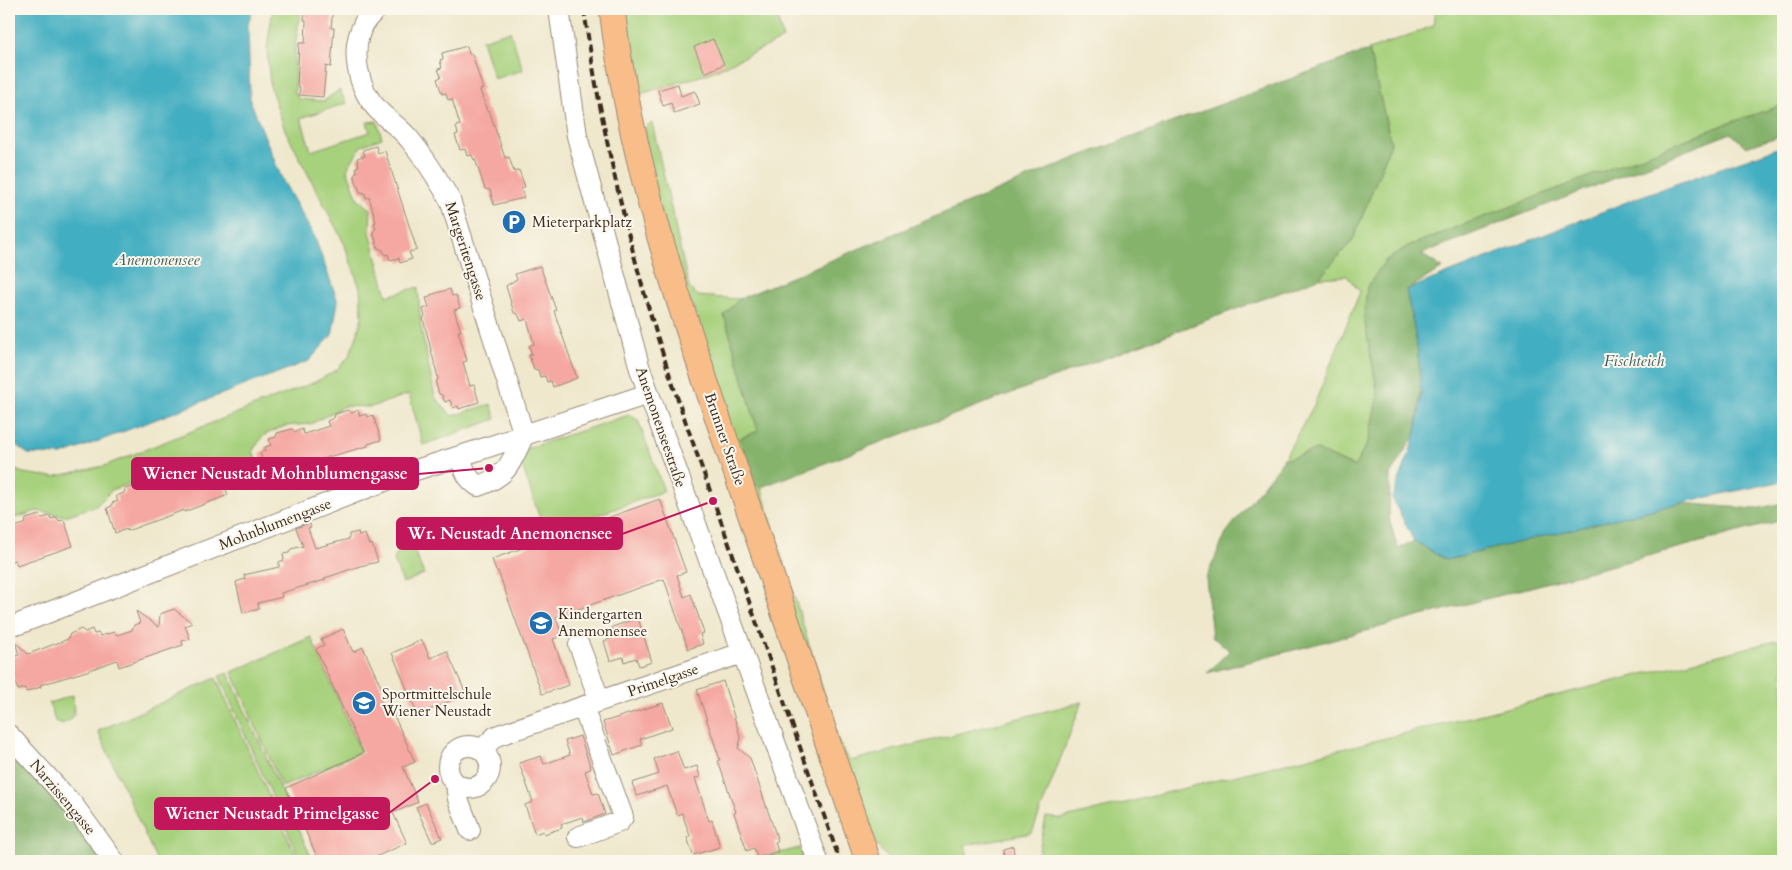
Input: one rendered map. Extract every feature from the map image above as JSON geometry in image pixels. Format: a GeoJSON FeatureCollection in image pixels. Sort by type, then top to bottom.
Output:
{"type":"FeatureCollection","features":[{"type":"Feature","properties":{"kind":"main road","name":"Brunner Straße"},"geometry":{"type":"LineString","coordinates":[[612,9],[631,121],[653,216],[686,326],[868,861]]}},
{"type":"Feature","properties":{"kind":"street","name":"Margeritengasse"},"geometry":{"type":"LineString","coordinates":[[377,9],[365,22],[356,44],[358,70],[365,92],[378,110],[409,138],[434,171],[450,200],[524,435]]}},
{"type":"Feature","properties":{"kind":"street","name":"Anemonenseestraße"},"geometry":{"type":"LineString","coordinates":[[559,9],[576,136],[640,369],[818,861]]}},
{"type":"Feature","properties":{"kind":"street","name":"Mohnblumengasse"},"geometry":{"type":"LineString","coordinates":[[19,624],[400,475],[648,394]]}},
{"type":"Feature","properties":{"kind":"street"},"geometry":{"type":"LineString","coordinates":[[460,456],[465,474],[478,486],[492,481],[507,470],[524,435]]}},
{"type":"Feature","properties":{"kind":"street"},"geometry":{"type":"LineString","coordinates":[[578,837],[619,822],[623,817],[592,704],[579,645]]}},
{"type":"Feature","properties":{"kind":"street","name":"Primelgasse"},"geometry":{"type":"LineString","coordinates":[[482,750],[496,736],[742,653]]}},
{"type":"Feature","properties":{"kind":"street","name":"Narzissengasse"},"geometry":{"type":"LineString","coordinates":[[9,735],[74,806],[114,861]]}},
{"type":"Feature","properties":{"kind":"street"},"geometry":{"type":"LineString","coordinates":[[456,784],[466,788],[477,786],[486,780],[490,769],[488,758],[482,750],[471,746],[460,747],[452,754],[448,764],[449,775],[456,784],[458,799],[470,830]]}},
{"type":"Feature","properties":{"kind":"green space"},"geometry":{"type":"Polygon","coordinates":[[[273,9],[301,9],[295,47],[295,93],[299,99],[324,101],[339,90],[347,103],[301,118],[311,151],[370,132],[367,122],[377,121],[382,138],[361,146],[347,169],[358,199],[371,209],[370,232],[387,296],[418,287],[421,328],[435,397],[452,416],[491,404],[496,419],[423,445],[409,394],[371,407],[344,406],[311,424],[285,426],[264,435],[253,450],[256,460],[219,471],[217,464],[194,462],[172,469],[161,484],[138,482],[113,489],[96,506],[65,516],[37,511],[9,520],[9,467],[23,473],[53,477],[104,466],[315,382],[335,371],[348,358],[362,317],[360,288],[344,243],[285,130],[270,86],[267,48],[273,9]]]}},
{"type":"Feature","properties":{"kind":"green space"},"geometry":{"type":"Polygon","coordinates":[[[621,9],[775,9],[783,39],[707,74],[640,94],[628,63],[621,9]]]}},
{"type":"Feature","properties":{"kind":"green space"},"geometry":{"type":"Polygon","coordinates":[[[1435,9],[1783,9],[1783,105],[1729,123],[1408,246],[1385,261],[1367,287],[1364,318],[1378,395],[1368,442],[1355,467],[1317,450],[1283,460],[1314,405],[1360,292],[1347,276],[1319,278],[1353,240],[1391,143],[1369,50],[1433,26],[1435,9]]]}},
{"type":"Feature","properties":{"kind":"green space"},"geometry":{"type":"Polygon","coordinates":[[[510,31],[523,70],[494,79],[482,40],[510,31]]]}},
{"type":"Feature","properties":{"kind":"green space"},"geometry":{"type":"Polygon","coordinates":[[[1369,50],[1391,143],[1353,240],[1319,278],[761,487],[753,484],[740,438],[758,431],[724,315],[739,299],[1075,158],[1369,50]]]}},
{"type":"Feature","properties":{"kind":"green space"},"geometry":{"type":"Polygon","coordinates":[[[1783,105],[1783,135],[1746,147],[1731,133],[1421,254],[1443,268],[1406,290],[1416,336],[1421,386],[1416,432],[1390,475],[1389,519],[1398,549],[1414,541],[1446,560],[1680,503],[1755,509],[1783,503],[1783,520],[1207,673],[1230,650],[1212,637],[1206,578],[1226,533],[1283,460],[1317,450],[1354,467],[1368,442],[1378,395],[1364,318],[1367,287],[1385,261],[1408,246],[1729,123],[1783,105]]]}},
{"type":"Feature","properties":{"kind":"green space"},"geometry":{"type":"Polygon","coordinates":[[[652,123],[689,288],[698,296],[739,299],[724,315],[758,431],[741,438],[753,484],[761,487],[839,743],[850,761],[1082,702],[1032,833],[965,845],[969,861],[891,861],[880,850],[864,826],[701,347],[698,318],[681,286],[644,150],[646,126],[652,123]]]}},
{"type":"Feature","properties":{"kind":"green space"},"geometry":{"type":"Polygon","coordinates":[[[629,415],[638,420],[664,491],[545,534],[521,462],[525,449],[629,415]]]}},
{"type":"Feature","properties":{"kind":"green space"},"geometry":{"type":"Polygon","coordinates":[[[413,548],[424,574],[403,583],[394,561],[396,554],[413,548]]]}},
{"type":"Feature","properties":{"kind":"green space"},"geometry":{"type":"Polygon","coordinates":[[[311,637],[361,752],[282,787],[232,672],[311,637]]]}},
{"type":"Feature","properties":{"kind":"green space"},"geometry":{"type":"Polygon","coordinates":[[[1783,639],[1783,861],[1037,861],[1046,817],[1061,819],[1783,639]]]}},
{"type":"Feature","properties":{"kind":"green space"},"geometry":{"type":"Polygon","coordinates":[[[228,673],[313,861],[301,861],[219,676],[228,673]]]}},
{"type":"Feature","properties":{"kind":"green space"},"geometry":{"type":"Polygon","coordinates":[[[216,678],[297,858],[290,861],[157,861],[98,731],[216,678]]]}},
{"type":"Feature","properties":{"kind":"green space"},"geometry":{"type":"Polygon","coordinates":[[[73,695],[74,715],[70,720],[62,724],[55,721],[49,703],[73,695]]]}},
{"type":"Feature","properties":{"kind":"green space"},"geometry":{"type":"Polygon","coordinates":[[[9,743],[109,861],[9,861],[9,743]]]}},
{"type":"Feature","properties":{"kind":"green space"},"geometry":{"type":"Polygon","coordinates":[[[800,848],[804,861],[746,861],[800,848]]]}},
{"type":"Feature","properties":{"kind":"water","name":"Anemonensee"},"geometry":{"type":"Polygon","coordinates":[[[9,9],[253,9],[248,23],[250,100],[282,179],[315,238],[338,302],[332,335],[309,361],[62,455],[28,454],[9,440],[9,9]]]}},
{"type":"Feature","properties":{"kind":"water","name":"Fischteich"},"geometry":{"type":"Polygon","coordinates":[[[1783,146],[1783,481],[1680,503],[1446,560],[1414,541],[1392,498],[1408,457],[1416,432],[1419,414],[1419,361],[1406,290],[1639,197],[1783,146]]]}},
{"type":"Feature","properties":{"kind":"building"},"geometry":{"type":"Polygon","coordinates":[[[305,9],[333,9],[331,28],[334,28],[331,67],[326,66],[323,97],[299,95],[300,87],[297,86],[299,43],[305,43],[305,9]]]}},
{"type":"Feature","properties":{"kind":"building"},"geometry":{"type":"Polygon","coordinates":[[[713,39],[724,64],[705,73],[694,47],[713,39]]]}},
{"type":"Feature","properties":{"kind":"building"},"geometry":{"type":"Polygon","coordinates":[[[467,46],[469,54],[472,54],[483,89],[480,90],[487,111],[489,110],[505,158],[509,157],[514,172],[519,170],[525,187],[521,188],[524,198],[494,205],[490,190],[485,189],[475,159],[472,155],[467,156],[465,149],[460,150],[455,135],[458,134],[456,126],[460,125],[452,99],[448,100],[446,93],[442,94],[437,79],[441,77],[438,69],[442,68],[440,60],[443,59],[442,53],[467,46]]]}},
{"type":"Feature","properties":{"kind":"building"},"geometry":{"type":"Polygon","coordinates":[[[678,84],[681,96],[695,91],[700,104],[674,113],[671,103],[663,106],[658,90],[678,84]]]}},
{"type":"Feature","properties":{"kind":"building"},"geometry":{"type":"Polygon","coordinates":[[[376,146],[378,153],[385,151],[417,250],[409,252],[412,259],[400,263],[399,258],[390,260],[388,254],[385,255],[383,250],[378,248],[373,232],[376,228],[374,223],[376,222],[369,197],[366,198],[365,193],[360,192],[354,175],[357,172],[356,167],[359,166],[357,158],[365,156],[363,150],[376,146]]]}},
{"type":"Feature","properties":{"kind":"building"},"geometry":{"type":"Polygon","coordinates":[[[540,266],[577,378],[553,387],[551,381],[547,382],[545,376],[540,377],[538,370],[534,369],[529,355],[532,354],[529,346],[534,344],[527,319],[521,321],[518,314],[514,313],[506,286],[517,279],[515,274],[540,266]]]}},
{"type":"Feature","properties":{"kind":"building"},"geometry":{"type":"Polygon","coordinates":[[[450,289],[452,296],[456,295],[460,308],[454,310],[461,331],[458,331],[467,361],[463,362],[470,386],[474,385],[479,402],[459,409],[458,406],[453,408],[450,400],[445,402],[442,395],[439,394],[436,384],[438,378],[423,318],[425,316],[423,309],[429,307],[426,298],[450,289]]]}},
{"type":"Feature","properties":{"kind":"building"},"geometry":{"type":"Polygon","coordinates":[[[348,410],[352,413],[358,410],[360,416],[366,414],[367,417],[373,415],[381,440],[368,444],[368,446],[314,461],[314,464],[267,477],[260,452],[265,451],[265,447],[271,445],[269,439],[276,437],[277,433],[292,429],[295,432],[302,429],[304,434],[329,426],[327,421],[334,418],[335,414],[348,410]]]}},
{"type":"Feature","properties":{"kind":"building"},"geometry":{"type":"Polygon","coordinates":[[[195,466],[199,469],[206,466],[207,472],[214,470],[215,473],[220,472],[228,495],[184,512],[184,510],[127,531],[127,529],[115,533],[107,508],[112,506],[112,503],[118,501],[116,496],[124,493],[125,489],[139,485],[141,487],[149,485],[151,488],[176,483],[173,477],[181,474],[182,470],[195,466]]]}},
{"type":"Feature","properties":{"kind":"building"},"geometry":{"type":"Polygon","coordinates":[[[660,499],[686,572],[677,575],[684,597],[691,594],[704,633],[700,634],[703,644],[688,649],[664,579],[556,617],[562,636],[553,639],[569,685],[542,694],[492,559],[660,499]]]}},
{"type":"Feature","properties":{"kind":"building"},"geometry":{"type":"Polygon","coordinates":[[[39,515],[42,518],[50,516],[51,519],[57,517],[59,521],[64,520],[73,546],[17,565],[15,560],[9,562],[9,528],[25,524],[26,519],[39,515]]]}},
{"type":"Feature","properties":{"kind":"building"},"geometry":{"type":"Polygon","coordinates":[[[309,523],[311,527],[308,528],[315,548],[349,539],[349,534],[358,532],[359,536],[365,534],[369,545],[372,544],[378,562],[360,566],[325,578],[325,580],[281,593],[282,597],[258,603],[259,609],[243,613],[236,582],[245,579],[244,575],[279,567],[279,562],[284,560],[283,554],[289,553],[291,549],[303,546],[296,528],[309,523]]]}},
{"type":"Feature","properties":{"kind":"building"},"geometry":{"type":"Polygon","coordinates":[[[174,609],[192,623],[185,626],[190,639],[182,641],[183,645],[119,667],[117,660],[40,685],[41,687],[26,692],[25,688],[18,690],[13,677],[9,679],[11,658],[19,655],[15,642],[28,654],[68,639],[70,634],[81,629],[85,632],[92,629],[94,634],[99,633],[100,636],[114,632],[117,635],[132,630],[134,625],[140,623],[136,611],[159,627],[160,614],[174,609]]]}},
{"type":"Feature","properties":{"kind":"building"},"geometry":{"type":"Polygon","coordinates":[[[638,618],[652,662],[639,666],[636,658],[624,662],[623,657],[610,661],[604,641],[616,637],[612,627],[638,618]]]}},
{"type":"Feature","properties":{"kind":"building","name":"Sportmittelschule Wiener Neustadt"},"geometry":{"type":"Polygon","coordinates":[[[343,629],[353,652],[363,647],[415,762],[403,767],[418,802],[393,813],[407,843],[366,861],[319,861],[286,788],[363,753],[316,649],[324,645],[321,639],[343,629]]]}},
{"type":"Feature","properties":{"kind":"building"},"geometry":{"type":"Polygon","coordinates":[[[422,640],[430,658],[447,651],[466,694],[418,715],[392,653],[422,640]]]}},
{"type":"Feature","properties":{"kind":"building"},"geometry":{"type":"Polygon","coordinates":[[[723,681],[741,739],[738,748],[750,758],[778,841],[775,842],[778,852],[757,858],[754,848],[747,851],[697,690],[723,681]]]}},
{"type":"Feature","properties":{"kind":"building"},"geometry":{"type":"Polygon","coordinates":[[[663,703],[672,728],[640,739],[642,745],[614,755],[603,722],[663,703]]]}},
{"type":"Feature","properties":{"kind":"building"},"geometry":{"type":"Polygon","coordinates":[[[580,736],[591,769],[585,771],[593,794],[598,793],[605,814],[584,822],[583,817],[561,824],[562,828],[544,834],[543,831],[535,834],[525,805],[533,802],[519,763],[541,756],[544,764],[570,755],[565,741],[580,736]]]}},
{"type":"Feature","properties":{"kind":"building"},"geometry":{"type":"Polygon","coordinates":[[[677,751],[684,770],[697,766],[700,777],[695,778],[709,821],[712,820],[720,847],[693,855],[687,837],[690,836],[682,813],[677,815],[667,786],[637,796],[632,783],[659,774],[654,759],[677,751]]]}},
{"type":"Feature","properties":{"kind":"building"},"geometry":{"type":"Polygon","coordinates":[[[426,803],[442,838],[432,842],[416,807],[426,803]]]}},
{"type":"Feature","properties":{"kind":"building"},"geometry":{"type":"Polygon","coordinates":[[[1013,846],[1015,859],[1005,861],[1003,849],[1013,846]]]}},
{"type":"Feature","properties":{"kind":"railway"},"geometry":{"type":"LineString","coordinates":[[584,9],[611,159],[628,233],[648,306],[687,426],[840,861]]}},
{"type":"Feature","properties":{"kind":"place","name":"Mieterparkplatz"},"geometry":{"type":"Point","coordinates":[514,222]}},
{"type":"Feature","properties":{"kind":"place","name":"Wiener Neustadt Mohnblumengasse"},"geometry":{"type":"Point","coordinates":[489,468]}},
{"type":"Feature","properties":{"kind":"place","name":"Wr. Neustadt Anemonensee"},"geometry":{"type":"Point","coordinates":[713,501]}},
{"type":"Feature","properties":{"kind":"place","name":"Kindergarten Anemonensee"},"geometry":{"type":"Point","coordinates":[541,623]}},
{"type":"Feature","properties":{"kind":"place","name":"Sportmittelschule Wiener Neustadt"},"geometry":{"type":"Point","coordinates":[364,703]}},
{"type":"Feature","properties":{"kind":"place","name":"Wiener Neustadt Primelgasse"},"geometry":{"type":"Point","coordinates":[435,779]}}]}
